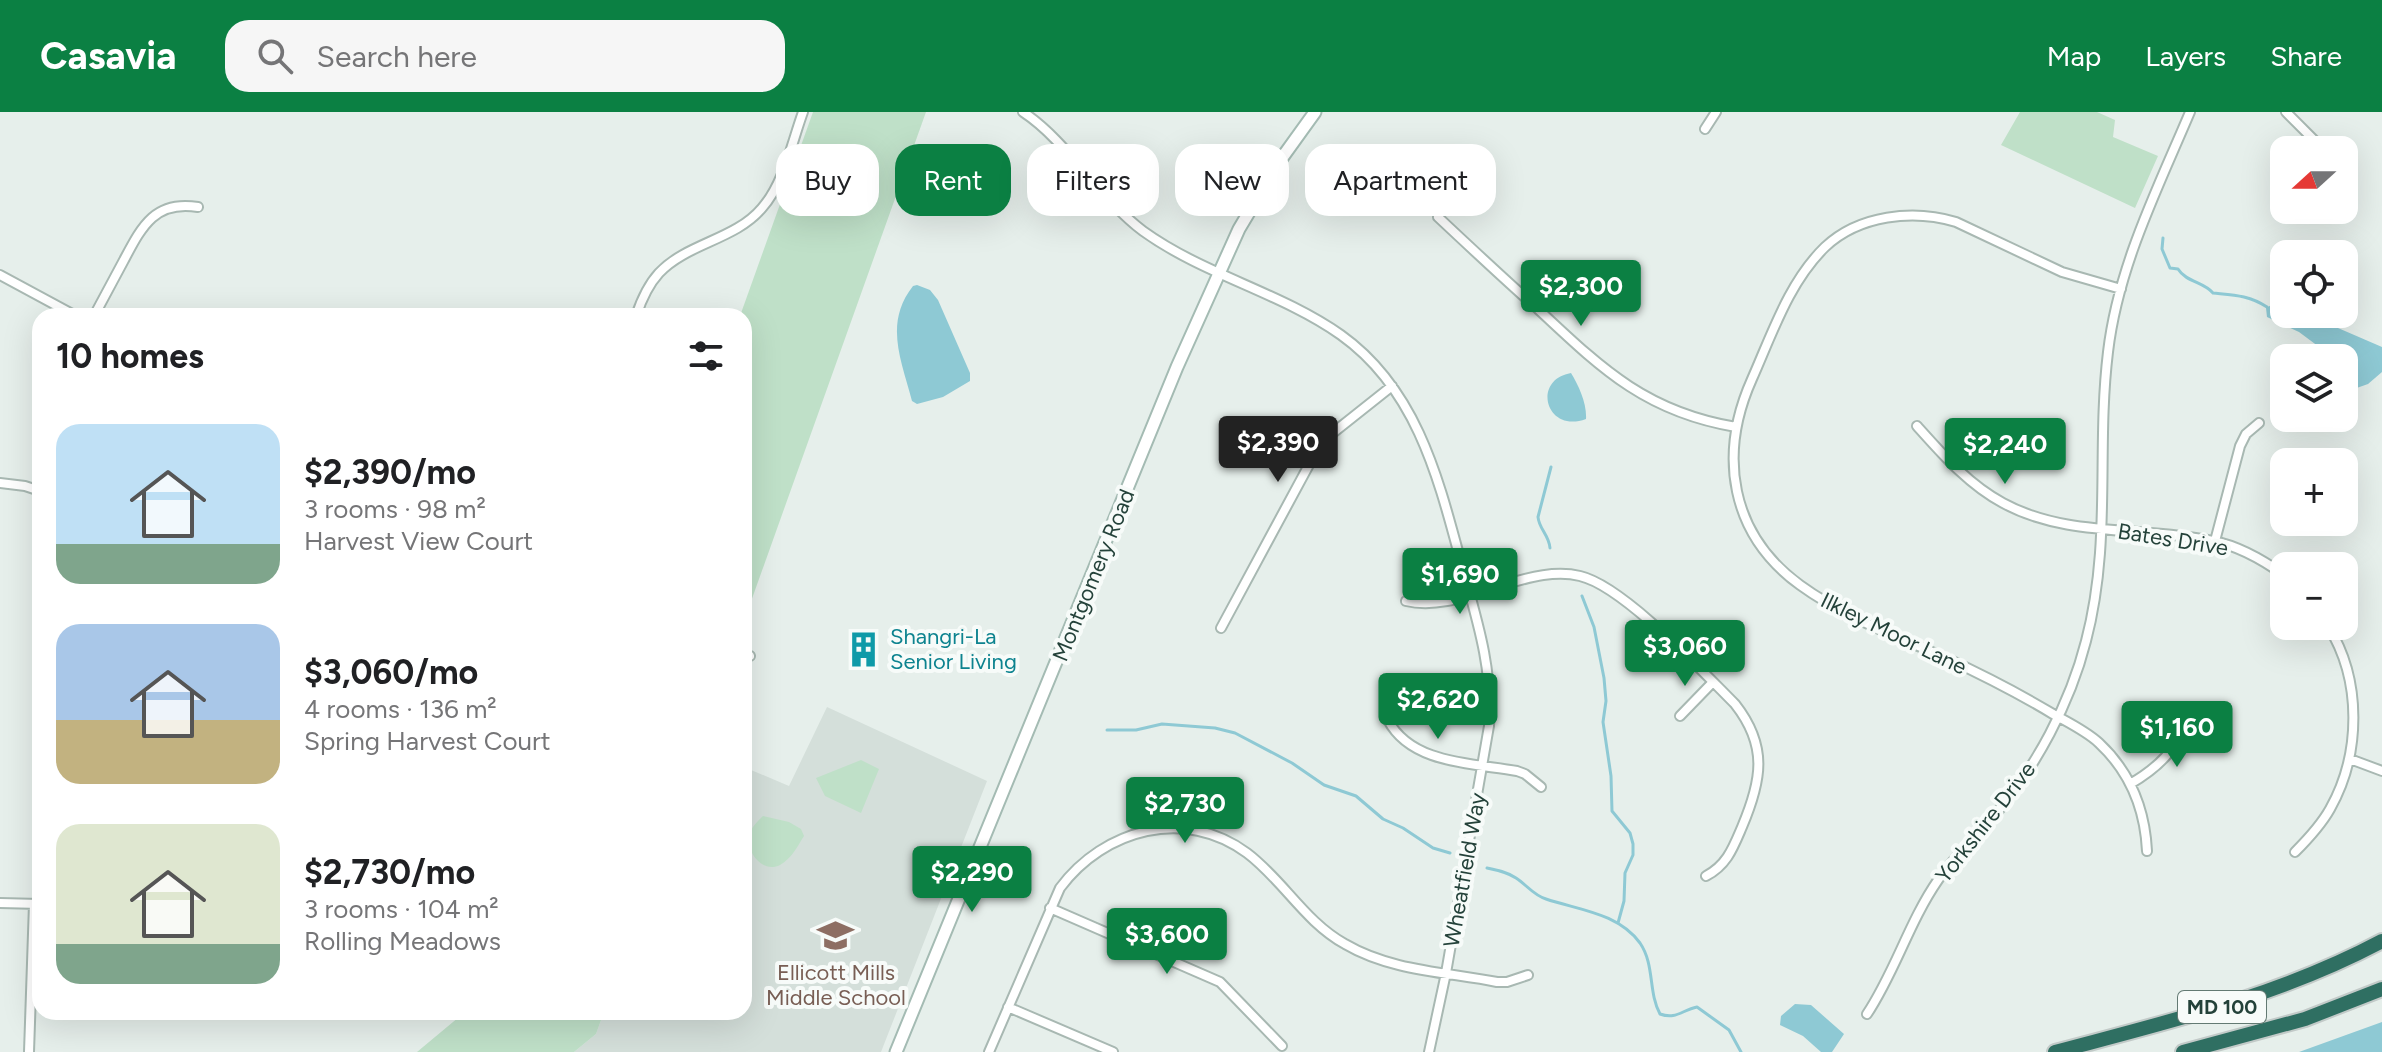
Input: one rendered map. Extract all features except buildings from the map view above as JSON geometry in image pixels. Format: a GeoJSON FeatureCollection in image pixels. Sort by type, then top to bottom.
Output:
{"type":"FeatureCollection","features":[{"type":"Feature","properties":{"kind":"highway","name":"MD 100"},"geometry":{"type":"LineString","coordinates":[[2055,1052],[2250,999],[2326,969],[2382,941]]}},
{"type":"Feature","properties":{"kind":"highway","name":"MD 100"},"geometry":{"type":"LineString","coordinates":[[2183,1052],[2305,1019],[2382,989]]}},
{"type":"Feature","properties":{"kind":"main road","name":"Montgomery Road"},"geometry":{"type":"LineString","coordinates":[[896,1052],[1165,395],[1220,272],[1260,193],[1315,112]]}},
{"type":"Feature","properties":{"kind":"street"},"geometry":{"type":"LineString","coordinates":[[639,308],[658,273],[682,256],[726,235],[762,208],[773,192],[803,112]]}},
{"type":"Feature","properties":{"kind":"street","name":"Wheatfield Way"},"geometry":{"type":"LineString","coordinates":[[1023,112],[1128,218],[1167,246],[1323,323],[1344,337],[1392,386],[1424,439],[1437,474],[1480,627],[1489,677],[1489,726],[1483,765],[1429,1052]]}},
{"type":"Feature","properties":{"kind":"street"},"geometry":{"type":"LineString","coordinates":[[1705,129],[1716,112]]}},
{"type":"Feature","properties":{"kind":"street","name":"Yorkshire Drive"},"geometry":{"type":"LineString","coordinates":[[1867,1014],[1922,905],[1940,877],[2014,791],[2044,744],[2073,682],[2088,633],[2101,567],[2105,383],[2112,323],[2143,221],[2190,112]]}},
{"type":"Feature","properties":{"kind":"street"},"geometry":{"type":"LineString","coordinates":[[2286,112],[2310,136]]}},
{"type":"Feature","properties":{"kind":"street"},"geometry":{"type":"LineString","coordinates":[[98,308],[146,221],[169,208],[186,205],[198,207]]}},
{"type":"Feature","properties":{"kind":"street","name":"Ilkley Moor Lane"},"geometry":{"type":"LineString","coordinates":[[2121,289],[2062,272],[1956,222],[1938,217],[1907,215],[1867,223],[1828,244],[1803,273],[1750,384],[1736,427],[1732,469],[1742,510],[1764,551],[1811,592],[1852,616],[1989,677],[2100,744],[2130,784],[2143,817],[2147,851]]}},
{"type":"Feature","properties":{"kind":"street"},"geometry":{"type":"LineString","coordinates":[[1438,217],[1613,377],[1668,408],[1707,422],[1736,427]]}},
{"type":"Feature","properties":{"kind":"street"},"geometry":{"type":"LineString","coordinates":[[0,275],[61,308]]}},
{"type":"Feature","properties":{"kind":"street"},"geometry":{"type":"LineString","coordinates":[[1221,628],[1317,450],[1329,436],[1392,386]]}},
{"type":"Feature","properties":{"kind":"street"},"geometry":{"type":"LineString","coordinates":[[2215,541],[2240,446],[2246,434],[2259,423]]}},
{"type":"Feature","properties":{"kind":"street","name":"Bates Drive"},"geometry":{"type":"LineString","coordinates":[[1917,426],[1971,481],[2005,504],[2043,519],[2215,541],[2257,557],[2270,566]]}},
{"type":"Feature","properties":{"kind":"street"},"geometry":{"type":"LineString","coordinates":[[0,483],[32,488]]}},
{"type":"Feature","properties":{"kind":"street"},"geometry":{"type":"LineString","coordinates":[[1406,601],[1437,604],[1546,575],[1578,575],[1622,597],[1713,682],[1746,718],[1758,748],[1760,764],[1754,800],[1731,854],[1706,876]]}},
{"type":"Feature","properties":{"kind":"street"},"geometry":{"type":"LineString","coordinates":[[2295,852],[2330,808],[2350,759],[2352,697],[2342,655],[2335,640]]}},
{"type":"Feature","properties":{"kind":"street"},"geometry":{"type":"LineString","coordinates":[[1680,716],[1713,682]]}},
{"type":"Feature","properties":{"kind":"street"},"geometry":{"type":"LineString","coordinates":[[1388,720],[1398,736],[1420,751],[1445,759],[1525,774],[1541,787]]}},
{"type":"Feature","properties":{"kind":"street"},"geometry":{"type":"LineString","coordinates":[[2130,784],[2162,762],[2181,738],[2189,721]]}},
{"type":"Feature","properties":{"kind":"street"},"geometry":{"type":"LineString","coordinates":[[2350,759],[2382,771]]}},
{"type":"Feature","properties":{"kind":"street"},"geometry":{"type":"LineString","coordinates":[[989,1052],[1050,908],[1069,875],[1110,843],[1147,830],[1190,829],[1211,834],[1246,852],[1308,915],[1341,942],[1389,963],[1497,982],[1528,975]]}},
{"type":"Feature","properties":{"kind":"street"},"geometry":{"type":"LineString","coordinates":[[0,903],[32,904]]}},
{"type":"Feature","properties":{"kind":"street"},"geometry":{"type":"LineString","coordinates":[[1050,908],[1220,982],[1282,1046]]}},
{"type":"Feature","properties":{"kind":"street"},"geometry":{"type":"LineString","coordinates":[[29,1052],[32,996]]}},
{"type":"Feature","properties":{"kind":"street"},"geometry":{"type":"LineString","coordinates":[[1008,1007],[1113,1052]]}},
{"type":"Feature","properties":{"kind":"shaded area","name":"Ellicott Mills Middle School"},"geometry":{"type":"Polygon","coordinates":[[[827,707],[987,781],[881,1052],[574,1052],[596,1034],[601,1020],[752,1020],[752,770],[789,786],[827,707]]]}},
{"type":"Feature","properties":{"kind":"green space"},"geometry":{"type":"Polygon","coordinates":[[[813,112],[926,112],[915,144],[895,144],[895,199],[752,599],[752,308],[743,308],[776,215],[879,216],[879,144],[802,144],[813,112]]]}},
{"type":"Feature","properties":{"kind":"green space"},"geometry":{"type":"Polygon","coordinates":[[[2020,112],[2097,112],[2115,120],[2113,137],[2158,156],[2135,208],[2001,145],[2020,112]]]}},
{"type":"Feature","properties":{"kind":"green space"},"geometry":{"type":"Polygon","coordinates":[[[861,760],[879,769],[861,813],[825,796],[816,778],[861,760]]]}},
{"type":"Feature","properties":{"kind":"green space"},"geometry":{"type":"Polygon","coordinates":[[[763,816],[789,822],[801,829],[804,836],[788,859],[780,865],[768,867],[752,853],[754,825],[763,816]]]}},
{"type":"Feature","properties":{"kind":"green space"},"geometry":{"type":"Polygon","coordinates":[[[455,1020],[601,1020],[596,1034],[574,1052],[417,1052],[455,1020]]]}},
{"type":"Feature","properties":{"kind":"water"},"geometry":{"type":"Polygon","coordinates":[[[917,285],[930,290],[938,300],[970,373],[970,381],[943,397],[917,404],[912,401],[903,371],[897,328],[904,300],[917,285]]]}},
{"type":"Feature","properties":{"kind":"water"},"geometry":{"type":"Polygon","coordinates":[[[2290,328],[2338,328],[2382,347],[2382,372],[2368,384],[2358,388],[2358,344],[2315,344],[2290,328]]]}},
{"type":"Feature","properties":{"kind":"water"},"geometry":{"type":"Polygon","coordinates":[[[1571,373],[1582,395],[1586,413],[1586,419],[1572,422],[1553,413],[1548,404],[1551,385],[1571,373]]]}},
{"type":"Feature","properties":{"kind":"water"},"geometry":{"type":"Polygon","coordinates":[[[1795,1004],[1811,1005],[1844,1034],[1832,1052],[1821,1052],[1803,1036],[1780,1025],[1781,1016],[1795,1004]]]}},
{"type":"Feature","properties":{"kind":"water"},"geometry":{"type":"Polygon","coordinates":[[[2382,1022],[2382,1052],[2299,1052],[2382,1022]]]}},
{"type":"Feature","properties":{"kind":"waterway"},"geometry":{"type":"LineString","coordinates":[[2163,238],[2162,249],[2170,268],[2178,269],[2213,293],[2247,298],[2267,307]]}},
{"type":"Feature","properties":{"kind":"waterway"},"geometry":{"type":"LineString","coordinates":[[1550,548],[1538,517],[1551,467]]}},
{"type":"Feature","properties":{"kind":"waterway"},"geometry":{"type":"LineString","coordinates":[[1582,596],[1594,627],[1604,678],[1606,701],[1603,722],[1611,776],[1612,811],[1630,833],[1633,844],[1633,855],[1625,873],[1624,901],[1618,923]]}},
{"type":"Feature","properties":{"kind":"waterway"},"geometry":{"type":"LineString","coordinates":[[1107,730],[1136,730],[1162,724],[1215,728],[1235,733],[1292,763],[1324,785],[1356,796],[1383,819],[1433,848],[1450,853]]}},
{"type":"Feature","properties":{"kind":"waterway"},"geometry":{"type":"LineString","coordinates":[[1487,868],[1513,876],[1541,897],[1597,914],[1621,925],[1645,951],[1660,1014],[1675,1015],[1697,1007],[1729,1030],[1741,1052]]}},
{"type":"Feature","properties":{"kind":"place","name":"Shangri-La Senior Living"},"geometry":{"type":"Point","coordinates":[864,649]}},
{"type":"Feature","properties":{"kind":"place","name":"Ellicott Mills Middle School"},"geometry":{"type":"Point","coordinates":[836,936]}}]}
